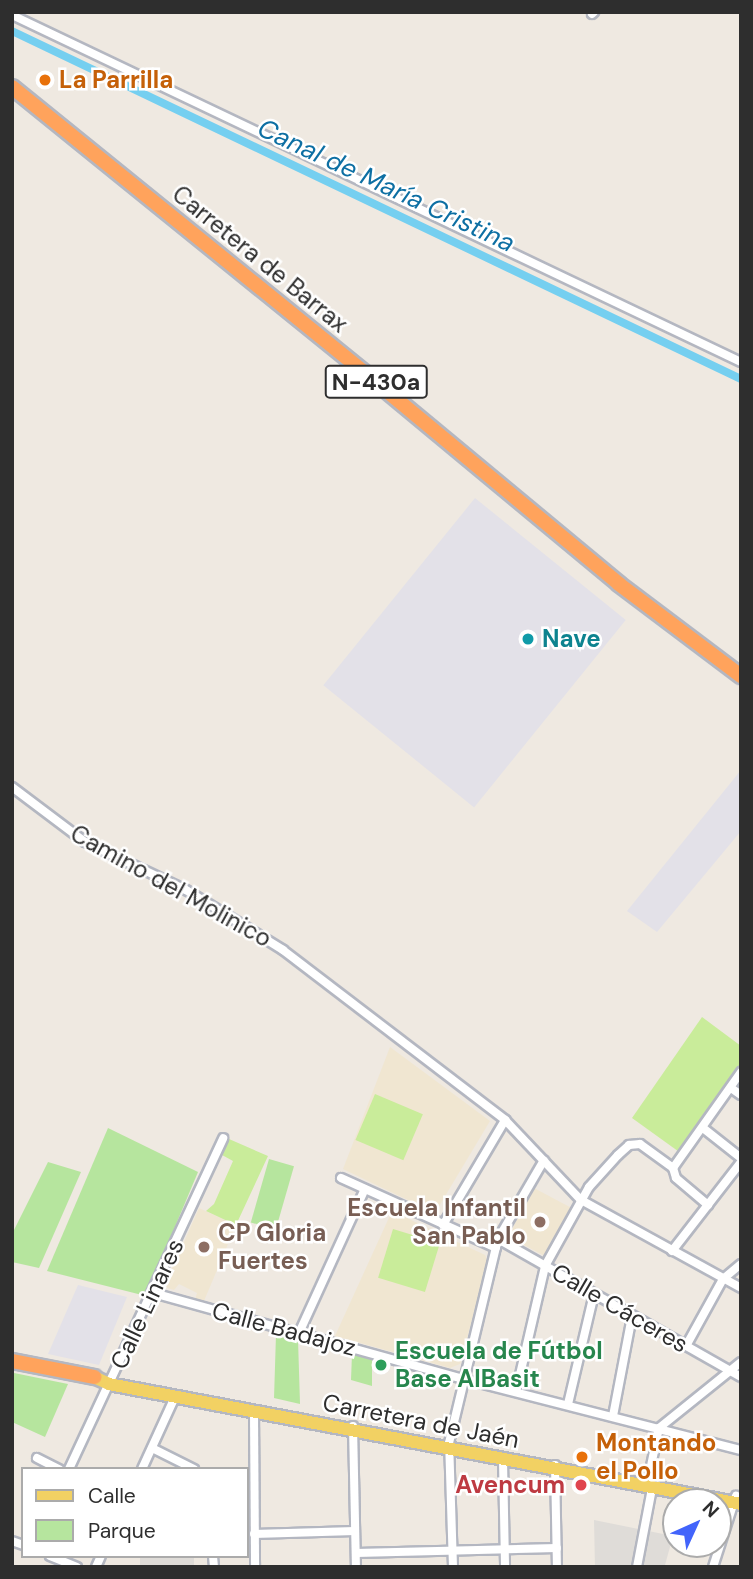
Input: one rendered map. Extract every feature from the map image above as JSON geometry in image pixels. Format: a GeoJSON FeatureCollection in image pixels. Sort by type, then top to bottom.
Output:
{"type":"FeatureCollection","features":[{"type":"Feature","properties":{"kind":"highway","name":"Carretera de Barrax"},"geometry":{"type":"LineString","coordinates":[[12,87],[408,408],[619,584],[741,676]]}},
{"type":"Feature","properties":{"kind":"highway","name":"Carretera de Jaén"},"geometry":{"type":"LineString","coordinates":[[12,1361],[94,1377]]}},
{"type":"Feature","properties":{"kind":"main road","name":"Carretera de Jaén"},"geometry":{"type":"LineString","coordinates":[[94,1377],[254,1413],[353,1428]]}},
{"type":"Feature","properties":{"kind":"main road","name":"Carretera de Jaén"},"geometry":{"type":"LineString","coordinates":[[111,1381],[647,1485],[738,1500]]}},
{"type":"Feature","properties":{"kind":"main road","name":"Carretera de Jaén"},"geometry":{"type":"LineString","coordinates":[[451,1446],[503,1460],[555,1466]]}},
{"type":"Feature","properties":{"kind":"street"},"geometry":{"type":"LineString","coordinates":[[12,15],[741,362]]}},
{"type":"Feature","properties":{"kind":"street","name":"Camino del Molinico"},"geometry":{"type":"LineString","coordinates":[[12,787],[85,842],[186,890],[283,950],[505,1120],[581,1200],[741,1288]]}},
{"type":"Feature","properties":{"kind":"street"},"geometry":{"type":"LineString","coordinates":[[673,1168],[741,1072]]}},
{"type":"Feature","properties":{"kind":"street"},"geometry":{"type":"LineString","coordinates":[[731,1087],[741,1095]]}},
{"type":"Feature","properties":{"kind":"street"},"geometry":{"type":"LineString","coordinates":[[443,1225],[505,1120]]}},
{"type":"Feature","properties":{"kind":"street"},"geometry":{"type":"LineString","coordinates":[[672,1251],[741,1160],[703,1128]]}},
{"type":"Feature","properties":{"kind":"street","name":"Calle Linares"},"geometry":{"type":"LineString","coordinates":[[70,1467],[223,1138]]}},
{"type":"Feature","properties":{"kind":"street"},"geometry":{"type":"LineString","coordinates":[[516,1392],[545,1265],[581,1200],[603,1171],[629,1145],[640,1144],[673,1168],[676,1178],[708,1205]]}},
{"type":"Feature","properties":{"kind":"street"},"geometry":{"type":"LineString","coordinates":[[453,1567],[451,1446],[464,1379],[497,1243],[544,1160]]}},
{"type":"Feature","properties":{"kind":"street","name":"Calle Cáceres"},"geometry":{"type":"LineString","coordinates":[[341,1178],[443,1225],[497,1243],[545,1265],[741,1377]]}},
{"type":"Feature","properties":{"kind":"street"},"geometry":{"type":"LineString","coordinates":[[299,1333],[365,1189]]}},
{"type":"Feature","properties":{"kind":"street"},"geometry":{"type":"LineString","coordinates":[[686,1346],[723,1279],[741,1264]]}},
{"type":"Feature","properties":{"kind":"street","name":"Calle Badajoz"},"geometry":{"type":"LineString","coordinates":[[153,1293],[464,1379],[740,1448]]}},
{"type":"Feature","properties":{"kind":"street"},"geometry":{"type":"LineString","coordinates":[[568,1404],[594,1294]]}},
{"type":"Feature","properties":{"kind":"street"},"geometry":{"type":"LineString","coordinates":[[613,1416],[632,1316]]}},
{"type":"Feature","properties":{"kind":"street"},"geometry":{"type":"LineString","coordinates":[[636,1567],[647,1485],[659,1427],[741,1362]]}},
{"type":"Feature","properties":{"kind":"street"},"geometry":{"type":"LineString","coordinates":[[143,1467],[175,1397]]}},
{"type":"Feature","properties":{"kind":"street"},"geometry":{"type":"LineString","coordinates":[[254,1413],[250,1497],[254,1534],[251,1547],[255,1567]]}},
{"type":"Feature","properties":{"kind":"street"},"geometry":{"type":"LineString","coordinates":[[353,1428],[356,1567]]}},
{"type":"Feature","properties":{"kind":"street"},"geometry":{"type":"LineString","coordinates":[[152,1448],[190,1467]]}},
{"type":"Feature","properties":{"kind":"street"},"geometry":{"type":"LineString","coordinates":[[37,1458],[55,1467]]}},
{"type":"Feature","properties":{"kind":"street"},"geometry":{"type":"LineString","coordinates":[[503,1460],[505,1567]]}},
{"type":"Feature","properties":{"kind":"street"},"geometry":{"type":"LineString","coordinates":[[555,1466],[557,1567]]}},
{"type":"Feature","properties":{"kind":"street"},"geometry":{"type":"LineString","coordinates":[[713,1567],[738,1500]]}},
{"type":"Feature","properties":{"kind":"street"},"geometry":{"type":"LineString","coordinates":[[254,1534],[355,1531]]}},
{"type":"Feature","properties":{"kind":"street"},"geometry":{"type":"LineString","coordinates":[[356,1553],[556,1548]]}},
{"type":"Feature","properties":{"kind":"street"},"geometry":{"type":"LineString","coordinates":[[55,1558],[77,1567]]}},
{"type":"Feature","properties":{"kind":"shaded area"},"geometry":{"type":"Polygon","coordinates":[[[475,498],[626,620],[474,807],[323,685],[475,498]]]}},
{"type":"Feature","properties":{"kind":"shaded area"},"geometry":{"type":"Polygon","coordinates":[[[741,770],[741,831],[657,932],[627,911],[741,770]]]}},
{"type":"Feature","properties":{"kind":"shaded area"},"geometry":{"type":"Polygon","coordinates":[[[390,1047],[490,1121],[435,1213],[343,1169],[390,1047]]]}},
{"type":"Feature","properties":{"kind":"shaded area","name":"Escuela Infantil San Pablo"},"geometry":{"type":"Polygon","coordinates":[[[534,1188],[571,1208],[545,1256],[508,1237],[534,1188]]]}},
{"type":"Feature","properties":{"kind":"shaded area","name":"CP Gloria Fuertes"},"geometry":{"type":"Polygon","coordinates":[[[199,1208],[236,1225],[204,1301],[195,1300],[197,1293],[179,1284],[174,1290],[164,1287],[199,1208]]]}},
{"type":"Feature","properties":{"kind":"shaded area"},"geometry":{"type":"Polygon","coordinates":[[[392,1211],[485,1255],[488,1261],[460,1364],[450,1368],[335,1336],[392,1211]]]}},
{"type":"Feature","properties":{"kind":"shaded area"},"geometry":{"type":"Polygon","coordinates":[[[78,1285],[127,1297],[99,1365],[48,1354],[78,1285]]]}},
{"type":"Feature","properties":{"kind":"shaded area"},"geometry":{"type":"Polygon","coordinates":[[[594,1520],[662,1534],[662,1558],[667,1558],[665,1565],[595,1567],[594,1520]]]}},
{"type":"Feature","properties":{"kind":"shaded area"},"geometry":{"type":"Polygon","coordinates":[[[140,1558],[194,1558],[194,1567],[140,1567],[140,1558]]]}},
{"type":"Feature","properties":{"kind":"green space"},"geometry":{"type":"Polygon","coordinates":[[[702,1017],[741,1046],[741,1068],[682,1154],[632,1118],[702,1017]]]}},
{"type":"Feature","properties":{"kind":"green space"},"geometry":{"type":"Polygon","coordinates":[[[375,1094],[423,1114],[403,1160],[355,1140],[375,1094]]]}},
{"type":"Feature","properties":{"kind":"green space"},"geometry":{"type":"Polygon","coordinates":[[[108,1128],[198,1172],[146,1296],[47,1271],[108,1128]]]}},
{"type":"Feature","properties":{"kind":"green space"},"geometry":{"type":"Polygon","coordinates":[[[229,1139],[268,1156],[236,1225],[206,1211],[214,1204],[233,1161],[222,1155],[229,1139]]]}},
{"type":"Feature","properties":{"kind":"green space"},"geometry":{"type":"Polygon","coordinates":[[[269,1159],[294,1166],[276,1230],[251,1222],[269,1159]]]}},
{"type":"Feature","properties":{"kind":"green space"},"geometry":{"type":"Polygon","coordinates":[[[48,1162],[81,1172],[39,1268],[12,1262],[12,1234],[48,1162]]]}},
{"type":"Feature","properties":{"kind":"green space"},"geometry":{"type":"Polygon","coordinates":[[[393,1229],[440,1243],[425,1292],[378,1278],[393,1229]]]}},
{"type":"Feature","properties":{"kind":"green space"},"geometry":{"type":"Polygon","coordinates":[[[276,1334],[298,1340],[300,1404],[274,1398],[276,1334]]]}},
{"type":"Feature","properties":{"kind":"green space"},"geometry":{"type":"Polygon","coordinates":[[[352,1354],[372,1360],[372,1386],[351,1380],[352,1354]]]}},
{"type":"Feature","properties":{"kind":"green space"},"geometry":{"type":"Polygon","coordinates":[[[14,1373],[68,1384],[45,1437],[12,1422],[14,1373]]]}},
{"type":"Feature","properties":{"kind":"waterway","name":"Canal de María Cristina"},"geometry":{"type":"LineString","coordinates":[[12,31],[741,379]]}},
{"type":"Feature","properties":{"kind":"place","name":"La Parrilla"},"geometry":{"type":"Point","coordinates":[45,80]}},
{"type":"Feature","properties":{"kind":"place","name":"Nave"},"geometry":{"type":"Point","coordinates":[528,639]}},
{"type":"Feature","properties":{"kind":"place","name":"Escuela Infantil San Pablo"},"geometry":{"type":"Point","coordinates":[540,1222]}},
{"type":"Feature","properties":{"kind":"place","name":"CP Gloria Fuertes"},"geometry":{"type":"Point","coordinates":[204,1247]}},
{"type":"Feature","properties":{"kind":"place","name":"Escuela de Fútbol Base AlBasit"},"geometry":{"type":"Point","coordinates":[381,1365]}},
{"type":"Feature","properties":{"kind":"place","name":"Montando el Pollo"},"geometry":{"type":"Point","coordinates":[582,1457]}},
{"type":"Feature","properties":{"kind":"place","name":"Avencum"},"geometry":{"type":"Point","coordinates":[581,1485]}}]}
